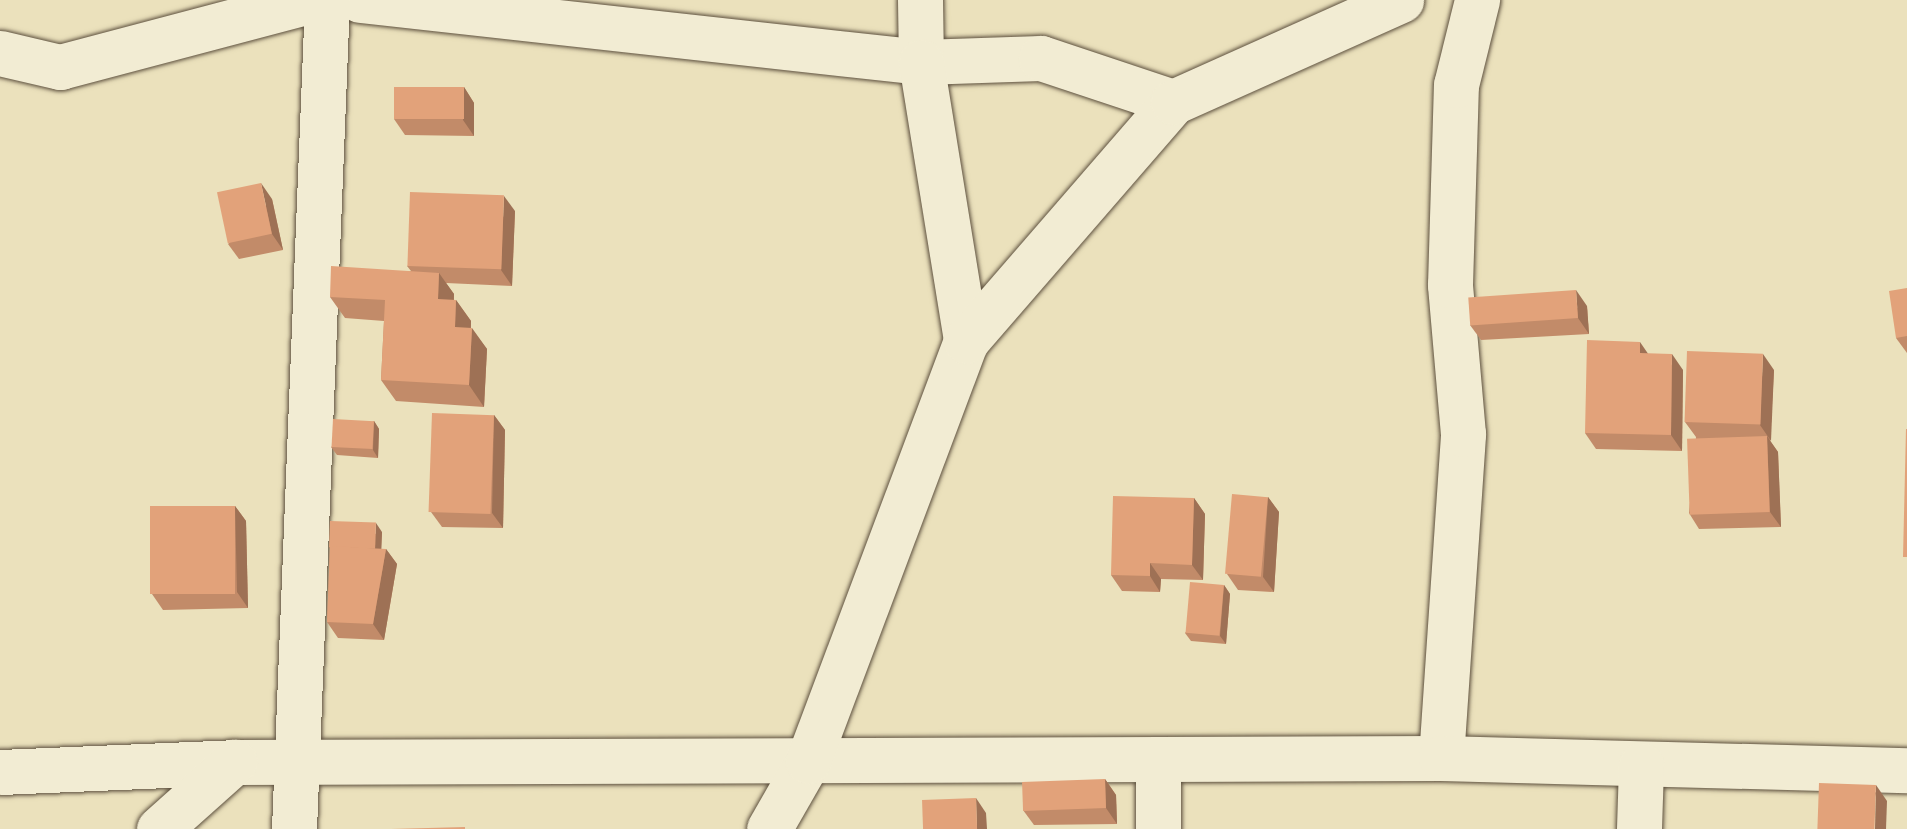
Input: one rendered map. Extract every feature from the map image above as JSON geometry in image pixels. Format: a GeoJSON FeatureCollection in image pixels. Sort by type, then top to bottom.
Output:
{"type":"FeatureCollection","features":[{"type":"Feature","properties":{"kind":"street"},"geometry":{"type":"LineString","coordinates":[[0,53],[60,68],[314,0]]}},
{"type":"Feature","properties":{"kind":"street"},"geometry":{"type":"LineString","coordinates":[[294,829],[302,763],[327,0]]}},
{"type":"Feature","properties":{"kind":"street"},"geometry":{"type":"LineString","coordinates":[[360,0],[920,62],[1040,58],[1173,102]]}},
{"type":"Feature","properties":{"kind":"street"},"geometry":{"type":"LineString","coordinates":[[920,0],[920,62],[966,341]]}},
{"type":"Feature","properties":{"kind":"street"},"geometry":{"type":"LineString","coordinates":[[769,829],[808,761],[966,341],[1173,102],[1401,0]]}},
{"type":"Feature","properties":{"kind":"street"},"geometry":{"type":"LineString","coordinates":[[1441,758],[1463,434],[1450,284],[1456,85],[1476,0]]}},
{"type":"Feature","properties":{"kind":"street"},"geometry":{"type":"LineString","coordinates":[[1158,758],[1158,829]]}},
{"type":"Feature","properties":{"kind":"street"},"geometry":{"type":"LineString","coordinates":[[0,772],[234,762],[1158,758],[1441,758],[1907,770]]}},
{"type":"Feature","properties":{"kind":"street"},"geometry":{"type":"LineString","coordinates":[[159,829],[234,762]]}},
{"type":"Feature","properties":{"kind":"street"},"geometry":{"type":"LineString","coordinates":[[1638,829],[1641,765]]}},
{"type":"Feature","properties":{"kind":"building"},"geometry":{"type":"Polygon","coordinates":[[[394,87],[464,87],[464,119],[394,119],[394,87]]]}},
{"type":"Feature","properties":{"kind":"building"},"geometry":{"type":"Polygon","coordinates":[[[261,183],[272,234],[228,243],[217,192],[261,183]]]}},
{"type":"Feature","properties":{"kind":"building"},"geometry":{"type":"Polygon","coordinates":[[[410,192],[504,195],[501,269],[407,266],[410,192]]]}},
{"type":"Feature","properties":{"kind":"building"},"geometry":{"type":"Polygon","coordinates":[[[331,266],[439,273],[438,299],[456,300],[455,327],[472,328],[469,385],[381,380],[385,300],[330,297],[331,266]]]}},
{"type":"Feature","properties":{"kind":"building"},"geometry":{"type":"Polygon","coordinates":[[[1907,288],[1907,336],[1896,338],[1889,291],[1907,288]]]}},
{"type":"Feature","properties":{"kind":"building"},"geometry":{"type":"Polygon","coordinates":[[[1576,290],[1578,318],[1470,325],[1468,298],[1576,290]]]}},
{"type":"Feature","properties":{"kind":"building"},"geometry":{"type":"Polygon","coordinates":[[[1587,340],[1640,342],[1640,353],[1672,354],[1671,435],[1585,433],[1587,340]]]}},
{"type":"Feature","properties":{"kind":"building"},"geometry":{"type":"Polygon","coordinates":[[[1687,351],[1763,354],[1760,425],[1685,422],[1687,351]]]}},
{"type":"Feature","properties":{"kind":"building"},"geometry":{"type":"Polygon","coordinates":[[[432,413],[494,415],[491,514],[429,512],[432,413]]]}},
{"type":"Feature","properties":{"kind":"building"},"geometry":{"type":"Polygon","coordinates":[[[333,419],[374,421],[372,449],[332,447],[333,419]]]}},
{"type":"Feature","properties":{"kind":"building"},"geometry":{"type":"Polygon","coordinates":[[[1906,429],[1907,557],[1903,557],[1906,429]]]}},
{"type":"Feature","properties":{"kind":"building"},"geometry":{"type":"Polygon","coordinates":[[[1767,436],[1770,512],[1690,515],[1687,439],[1767,436]]]}},
{"type":"Feature","properties":{"kind":"building"},"geometry":{"type":"Polygon","coordinates":[[[1232,494],[1268,497],[1261,577],[1225,574],[1232,494]]]}},
{"type":"Feature","properties":{"kind":"building"},"geometry":{"type":"Polygon","coordinates":[[[1113,496],[1194,498],[1192,565],[1150,563],[1150,576],[1111,575],[1113,496]]]}},
{"type":"Feature","properties":{"kind":"building"},"geometry":{"type":"Polygon","coordinates":[[[150,506],[235,506],[235,594],[150,594],[150,506]]]}},
{"type":"Feature","properties":{"kind":"building"},"geometry":{"type":"Polygon","coordinates":[[[330,521],[376,523],[375,549],[329,547],[330,521]]]}},
{"type":"Feature","properties":{"kind":"building"},"geometry":{"type":"Polygon","coordinates":[[[330,546],[386,549],[373,624],[327,622],[330,546]]]}},
{"type":"Feature","properties":{"kind":"building"},"geometry":{"type":"Polygon","coordinates":[[[1190,582],[1224,585],[1219,636],[1186,633],[1190,582]]]}},
{"type":"Feature","properties":{"kind":"building"},"geometry":{"type":"Polygon","coordinates":[[[1105,779],[1106,808],[1023,811],[1022,782],[1105,779]]]}},
{"type":"Feature","properties":{"kind":"building"},"geometry":{"type":"Polygon","coordinates":[[[1819,783],[1876,785],[1874,829],[1817,829],[1819,783]]]}},
{"type":"Feature","properties":{"kind":"building"},"geometry":{"type":"Polygon","coordinates":[[[976,798],[977,829],[923,829],[922,800],[976,798]]]}},
{"type":"Feature","properties":{"kind":"building"},"geometry":{"type":"Polygon","coordinates":[[[465,827],[465,829],[391,829],[465,827]]]}}]}
